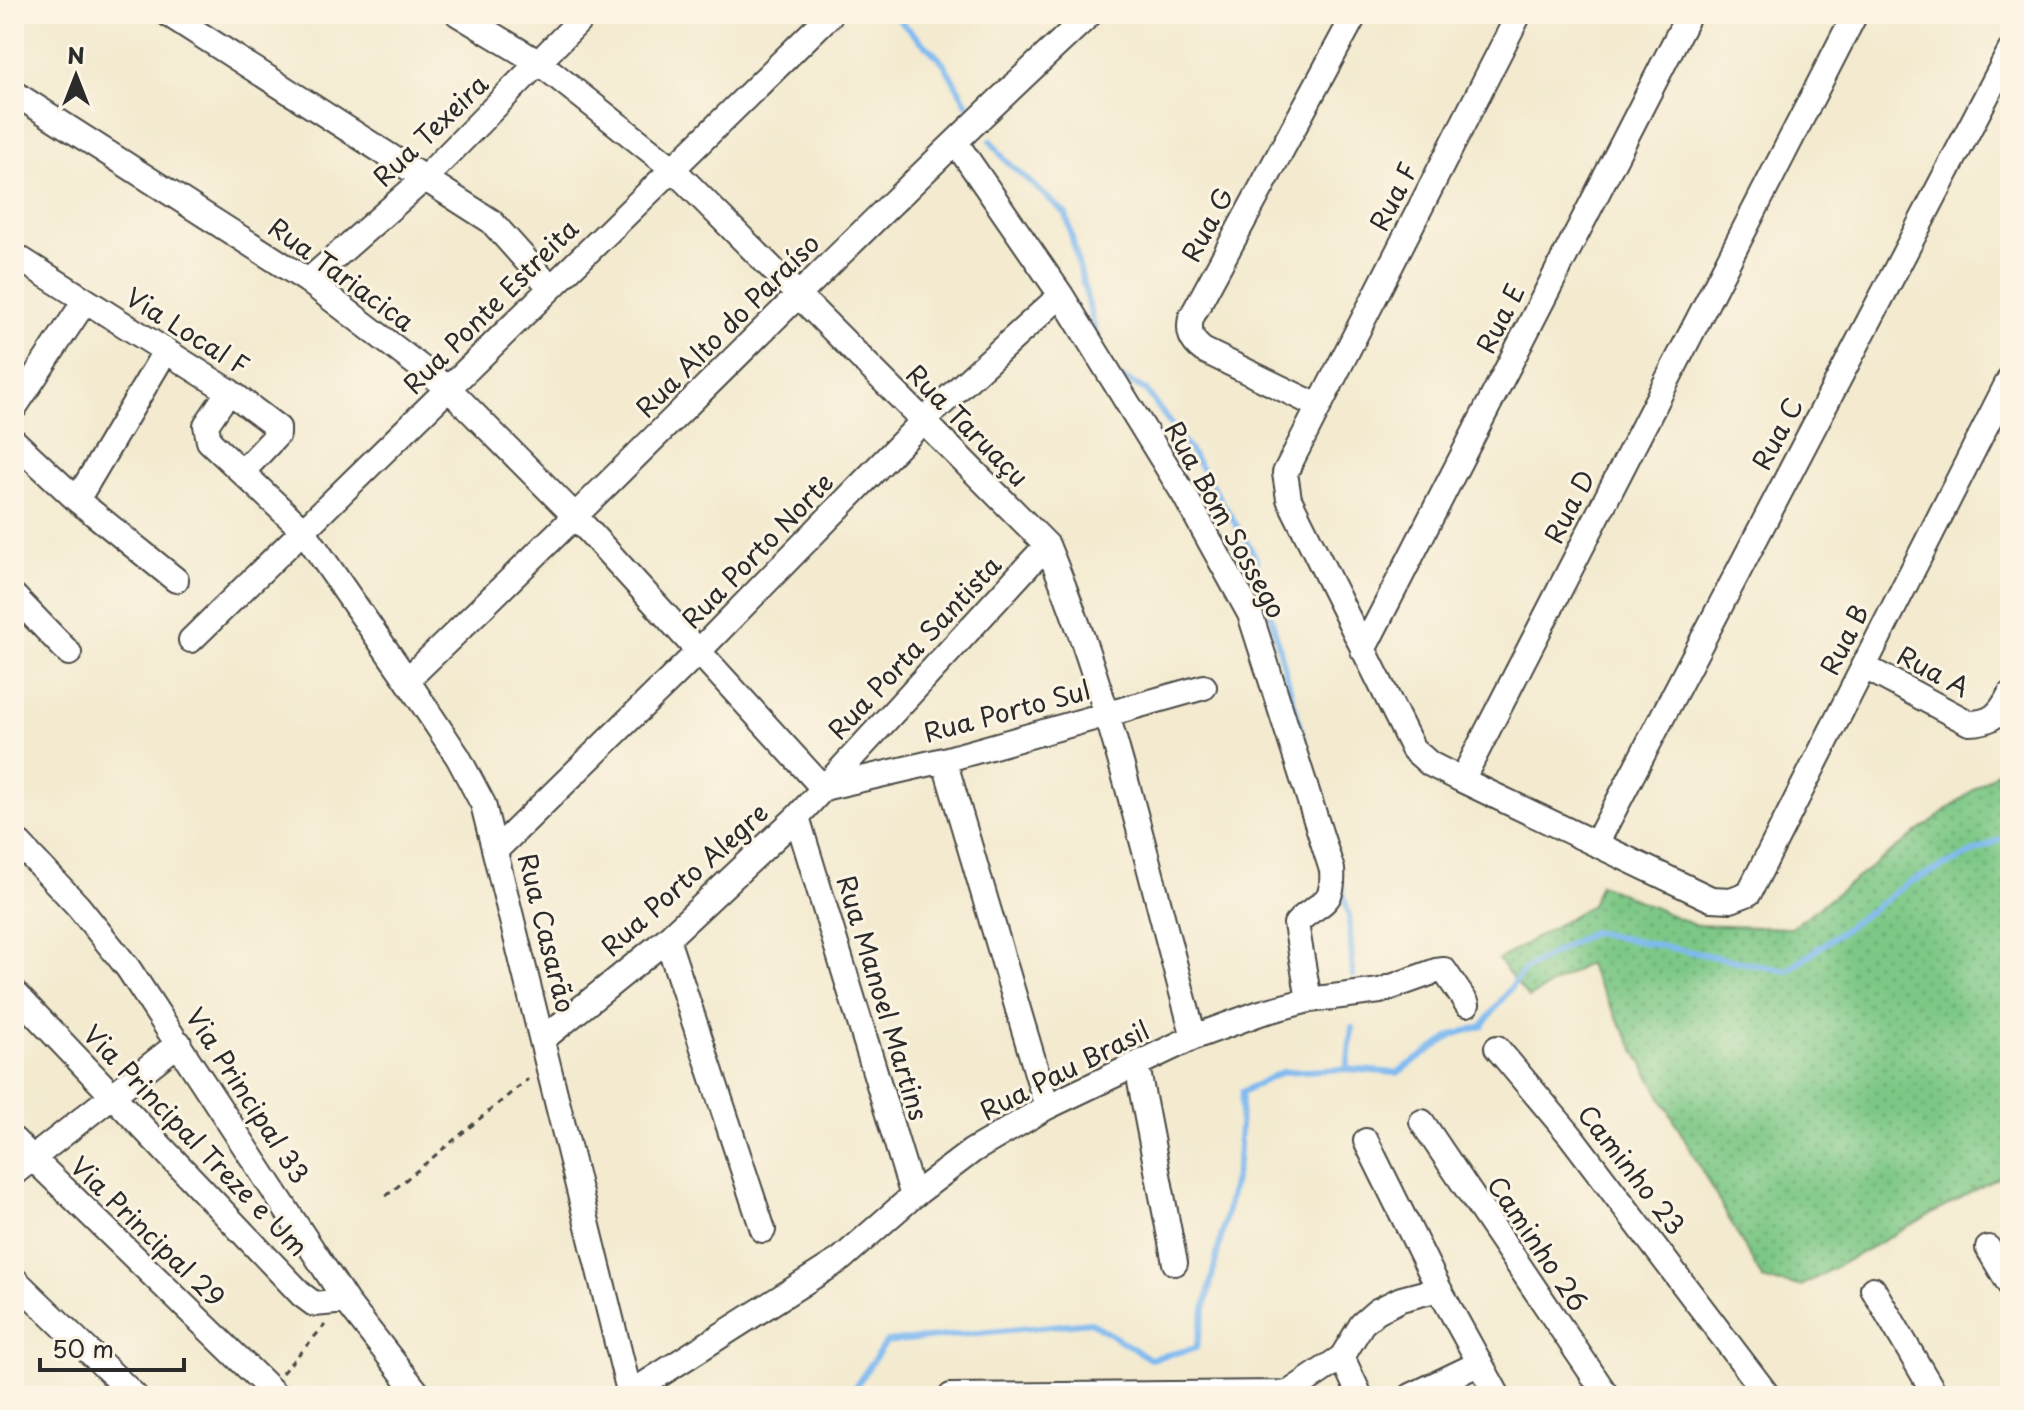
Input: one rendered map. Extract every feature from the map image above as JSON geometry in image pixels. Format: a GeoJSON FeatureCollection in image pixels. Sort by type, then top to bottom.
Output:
{"type":"FeatureCollection","features":[{"type":"Feature","properties":{"kind":"street"},"geometry":{"type":"LineString","coordinates":[[168,14],[502,230],[551,288]]}},
{"type":"Feature","properties":{"kind":"street","name":"Rua Taruaçu"},"geometry":{"type":"LineString","coordinates":[[458,14],[541,64],[671,167],[1047,545],[1067,594],[1105,714],[1194,1037]]}},
{"type":"Feature","properties":{"kind":"street","name":"Rua Texeira"},"geometry":{"type":"LineString","coordinates":[[308,281],[425,178],[541,64],[586,14]]}},
{"type":"Feature","properties":{"kind":"street","name":"Rua Ponte Estreita"},"geometry":{"type":"LineString","coordinates":[[191,640],[671,167],[831,14]]}},
{"type":"Feature","properties":{"kind":"street","name":"Rua Alto do Paraíso"},"geometry":{"type":"LineString","coordinates":[[407,680],[576,517],[798,293],[1090,14]]}},
{"type":"Feature","properties":{"kind":"street","name":"Rua G"},"geometry":{"type":"LineString","coordinates":[[1318,406],[1203,350],[1193,341],[1189,329],[1191,318],[1355,14]]}},
{"type":"Feature","properties":{"kind":"street","name":"Rua F"},"geometry":{"type":"LineString","coordinates":[[1318,406],[1519,14]]}},
{"type":"Feature","properties":{"kind":"street","name":"Rua E"},"geometry":{"type":"LineString","coordinates":[[1363,650],[1689,14]]}},
{"type":"Feature","properties":{"kind":"street","name":"Rua D"},"geometry":{"type":"LineString","coordinates":[[1462,780],[1855,14]]}},
{"type":"Feature","properties":{"kind":"street","name":"Rua C"},"geometry":{"type":"LineString","coordinates":[[1596,844],[2010,51]]}},
{"type":"Feature","properties":{"kind":"street","name":"Rua Tariacica"},"geometry":{"type":"LineString","coordinates":[[14,93],[308,281],[449,389],[576,517],[823,788]]}},
{"type":"Feature","properties":{"kind":"street","name":"Rua Bom Sossego"},"geometry":{"type":"LineString","coordinates":[[956,143],[1061,295],[1185,496],[1260,638],[1332,870],[1328,899],[1296,924],[1309,1000]]}},
{"type":"Feature","properties":{"kind":"street","name":"Via Local F"},"geometry":{"type":"LineString","coordinates":[[14,255],[229,391],[278,430],[242,472]]}},
{"type":"Feature","properties":{"kind":"street","name":"Rua Porto Norte"},"geometry":{"type":"LineString","coordinates":[[497,849],[697,653],[922,422],[1061,295]]}},
{"type":"Feature","properties":{"kind":"street"},"geometry":{"type":"LineString","coordinates":[[14,408],[85,301]]}},
{"type":"Feature","properties":{"kind":"street"},"geometry":{"type":"LineString","coordinates":[[77,500],[166,350]]}},
{"type":"Feature","properties":{"kind":"street","name":"Rua B"},"geometry":{"type":"LineString","coordinates":[[1596,844],[1711,899],[1743,897],[1758,879],[2010,378]]}},
{"type":"Feature","properties":{"kind":"street","name":"Rua Casarão"},"geometry":{"type":"LineString","coordinates":[[229,391],[207,421],[206,433],[212,444],[303,530],[407,680],[472,781],[497,849],[628,1395]]}},
{"type":"Feature","properties":{"kind":"street"},"geometry":{"type":"LineString","coordinates":[[1318,406],[1289,460],[1285,486],[1413,749],[1430,764],[1596,844]]}},
{"type":"Feature","properties":{"kind":"street"},"geometry":{"type":"LineString","coordinates":[[14,441],[77,500],[176,580]]}},
{"type":"Feature","properties":{"kind":"street","name":"Rua Porta Santista"},"geometry":{"type":"LineString","coordinates":[[823,788],[1047,545]]}},
{"type":"Feature","properties":{"kind":"street"},"geometry":{"type":"LineString","coordinates":[[14,596],[69,653]]}},
{"type":"Feature","properties":{"kind":"street","name":"Rua A"},"geometry":{"type":"LineString","coordinates":[[1863,666],[1969,723],[1981,723],[1997,716],[2010,694]]}},
{"type":"Feature","properties":{"kind":"street","name":"Rua Porto Sul"},"geometry":{"type":"LineString","coordinates":[[823,788],[944,760],[1204,687]]}},
{"type":"Feature","properties":{"kind":"street"},"geometry":{"type":"LineString","coordinates":[[944,760],[1047,1107]]}},
{"type":"Feature","properties":{"kind":"street","name":"Rua Porto Alegre"},"geometry":{"type":"LineString","coordinates":[[546,1050],[797,817],[823,788]]}},
{"type":"Feature","properties":{"kind":"street","name":"Rua Manoel Martins"},"geometry":{"type":"LineString","coordinates":[[797,817],[913,1196]]}},
{"type":"Feature","properties":{"kind":"street","name":"Via Principal 33"},"geometry":{"type":"LineString","coordinates":[[14,838],[103,935],[179,1043],[346,1301],[420,1396]]}},
{"type":"Feature","properties":{"kind":"street"},"geometry":{"type":"LineString","coordinates":[[667,939],[763,1230]]}},
{"type":"Feature","properties":{"kind":"street","name":"Rua Pau Brasil"},"geometry":{"type":"LineString","coordinates":[[628,1395],[841,1259],[913,1196],[972,1151],[1047,1107],[1194,1037],[1309,1000],[1380,991],[1444,970],[1467,1004]]}},
{"type":"Feature","properties":{"kind":"street","name":"Via Principal Treze e Um"},"geometry":{"type":"LineString","coordinates":[[14,992],[302,1295],[314,1304],[346,1301]]}},
{"type":"Feature","properties":{"kind":"street"},"geometry":{"type":"LineString","coordinates":[[22,1166],[179,1043]]}},
{"type":"Feature","properties":{"kind":"street","name":"Caminho 23"},"geometry":{"type":"LineString","coordinates":[[1497,1048],[1570,1135],[1768,1396]]}},
{"type":"Feature","properties":{"kind":"street"},"geometry":{"type":"LineString","coordinates":[[1137,1066],[1175,1263]]}},
{"type":"Feature","properties":{"kind":"street","name":"Caminho 26"},"geometry":{"type":"LineString","coordinates":[[1422,1122],[1607,1396]]}},
{"type":"Feature","properties":{"kind":"street","name":"Via Principal 29"},"geometry":{"type":"LineString","coordinates":[[14,1140],[22,1166],[273,1392]]}},
{"type":"Feature","properties":{"kind":"street"},"geometry":{"type":"LineString","coordinates":[[1366,1141],[1439,1289],[1498,1396]]}},
{"type":"Feature","properties":{"kind":"street"},"geometry":{"type":"LineString","coordinates":[[1988,1248],[2010,1285]]}},
{"type":"Feature","properties":{"kind":"street"},"geometry":{"type":"LineString","coordinates":[[14,1279],[135,1396]]}},
{"type":"Feature","properties":{"kind":"street"},"geometry":{"type":"LineString","coordinates":[[951,1396],[1287,1395],[1342,1357],[1362,1324],[1377,1311],[1401,1299],[1439,1289]]}},
{"type":"Feature","properties":{"kind":"street"},"geometry":{"type":"LineString","coordinates":[[1873,1289],[1936,1396]]}},
{"type":"Feature","properties":{"kind":"street"},"geometry":{"type":"LineString","coordinates":[[1342,1357],[1360,1396]]}},
{"type":"Feature","properties":{"kind":"street"},"geometry":{"type":"LineString","coordinates":[[1411,1396],[1480,1363]]}},
{"type":"Feature","properties":{"kind":"path"},"geometry":{"type":"LineString","coordinates":[[386,1196],[546,1050]]}},
{"type":"Feature","properties":{"kind":"path"},"geometry":{"type":"LineString","coordinates":[[273,1392],[346,1301]]}},
{"type":"Feature","properties":{"kind":"green space"},"geometry":{"type":"Polygon","coordinates":[[[2010,762],[2010,1171],[1801,1286],[1763,1280],[1587,964],[1529,998],[1498,960],[1591,905],[1600,884],[1694,925],[1791,928],[2010,762]]]}},
{"type":"Feature","properties":{"kind":"waterway"},"geometry":{"type":"LineString","coordinates":[[897,18],[943,62],[967,104]]}},
{"type":"Feature","properties":{"kind":"waterway"},"geometry":{"type":"LineString","coordinates":[[991,141],[1005,160],[1066,214],[1096,334]]}},
{"type":"Feature","properties":{"kind":"waterway"},"geometry":{"type":"LineString","coordinates":[[1122,378],[1146,390],[1199,464],[1255,556],[1309,760]]}},
{"type":"Feature","properties":{"kind":"waterway"},"geometry":{"type":"LineString","coordinates":[[849,1396],[886,1342],[1091,1322],[1150,1359],[1196,1348],[1238,1162],[1242,1092],[1282,1072],[1347,1069],[1397,1073],[1453,1035],[1482,1026],[1525,969],[1592,932],[1787,971],[1910,882],[2010,835]]}},
{"type":"Feature","properties":{"kind":"waterway"},"geometry":{"type":"LineString","coordinates":[[1341,884],[1349,916],[1353,975]]}},
{"type":"Feature","properties":{"kind":"waterway"},"geometry":{"type":"LineString","coordinates":[[1347,1069],[1352,1027]]}}]}
